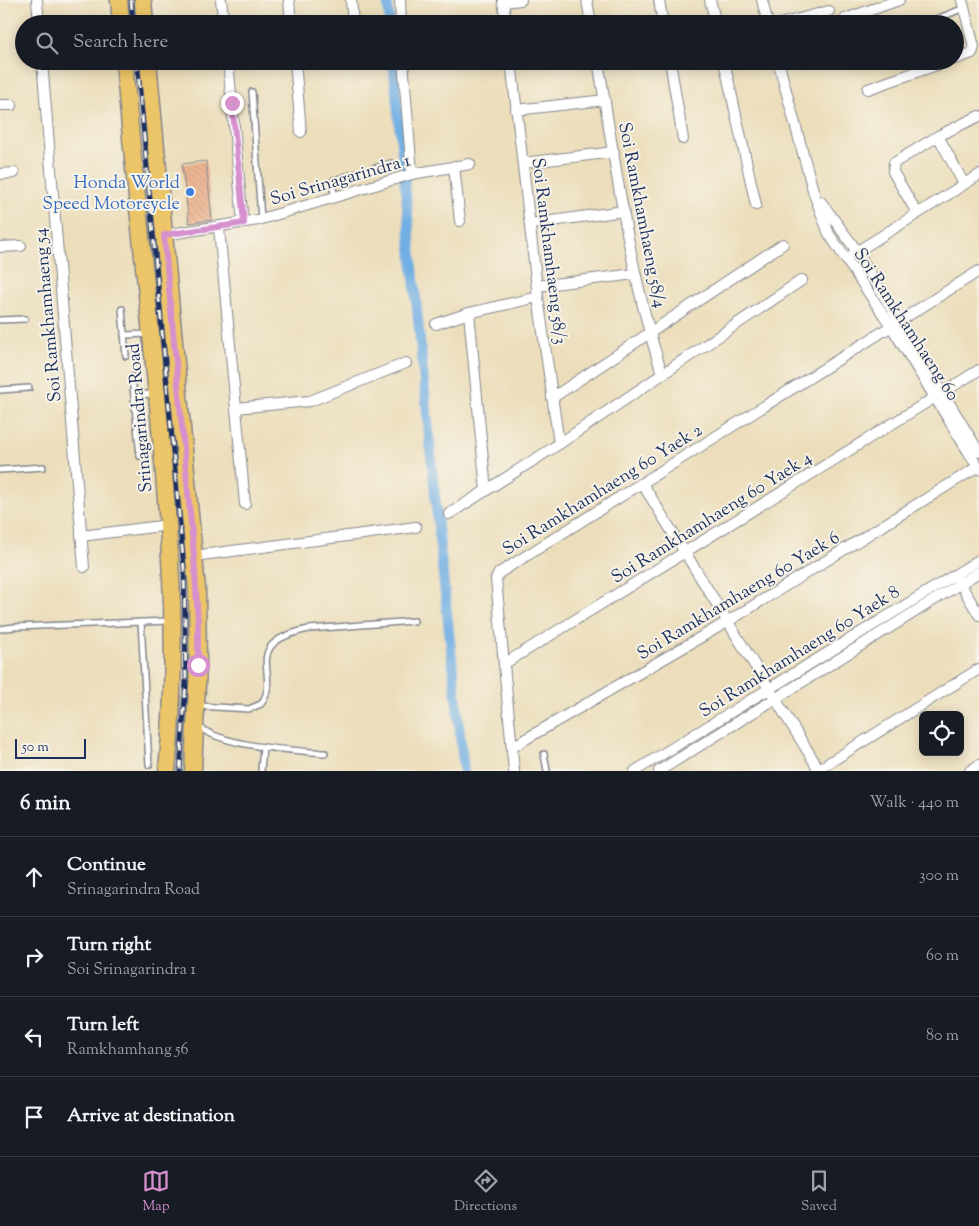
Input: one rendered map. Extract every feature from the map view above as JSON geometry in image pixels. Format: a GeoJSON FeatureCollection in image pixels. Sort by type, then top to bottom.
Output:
{"type":"FeatureCollection","features":[{"type":"Feature","properties":{"kind":"main road"},"geometry":{"type":"LineString","coordinates":[[119,0],[120,15]]}},
{"type":"Feature","properties":{"kind":"main road"},"geometry":{"type":"LineString","coordinates":[[143,0],[144,15]]}},
{"type":"Feature","properties":{"kind":"main road","name":"Srinagarindra Road"},"geometry":{"type":"LineString","coordinates":[[125,70],[169,525],[174,621],[174,678],[167,771]]}},
{"type":"Feature","properties":{"kind":"main road"},"geometry":{"type":"LineString","coordinates":[[149,70],[194,556],[198,622],[193,771]]}},
{"type":"Feature","properties":{"kind":"main road"},"geometry":{"type":"LineString","coordinates":[[174,621],[198,622]]}},
{"type":"Feature","properties":{"kind":"street"},"geometry":{"type":"LineString","coordinates":[[37,0],[38,15]]}},
{"type":"Feature","properties":{"kind":"street"},"geometry":{"type":"LineString","coordinates":[[221,0],[223,15]]}},
{"type":"Feature","properties":{"kind":"street"},"geometry":{"type":"LineString","coordinates":[[288,0],[290,15]]}},
{"type":"Feature","properties":{"kind":"street"},"geometry":{"type":"LineString","coordinates":[[351,0],[352,15]]}},
{"type":"Feature","properties":{"kind":"street"},"geometry":{"type":"LineString","coordinates":[[400,0],[401,15]]}},
{"type":"Feature","properties":{"kind":"street"},"geometry":{"type":"LineString","coordinates":[[505,15],[503,1],[521,0]]}},
{"type":"Feature","properties":{"kind":"street"},"geometry":{"type":"LineString","coordinates":[[587,0],[590,15]]}},
{"type":"Feature","properties":{"kind":"street"},"geometry":{"type":"LineString","coordinates":[[659,0],[662,15]]}},
{"type":"Feature","properties":{"kind":"street"},"geometry":{"type":"LineString","coordinates":[[710,0],[714,15]]}},
{"type":"Feature","properties":{"kind":"street"},"geometry":{"type":"LineString","coordinates":[[762,0],[766,15]]}},
{"type":"Feature","properties":{"kind":"street"},"geometry":{"type":"LineString","coordinates":[[856,15],[899,0]]}},
{"type":"Feature","properties":{"kind":"street"},"geometry":{"type":"LineString","coordinates":[[963,4],[972,38],[972,53],[964,56]]}},
{"type":"Feature","properties":{"kind":"street"},"geometry":{"type":"LineString","coordinates":[[817,15],[829,12]]}},
{"type":"Feature","properties":{"kind":"street","name":"Soi Ramkhamhaeng 54"},"geometry":{"type":"LineString","coordinates":[[43,70],[84,567]]}},
{"type":"Feature","properties":{"kind":"street"},"geometry":{"type":"LineString","coordinates":[[229,70],[244,223]]}},
{"type":"Feature","properties":{"kind":"street"},"geometry":{"type":"LineString","coordinates":[[296,70],[300,132]]}},
{"type":"Feature","properties":{"kind":"street"},"geometry":{"type":"LineString","coordinates":[[403,70],[406,176]]}},
{"type":"Feature","properties":{"kind":"street","name":"Soi Ramkhamhaeng 58/3"},"geometry":{"type":"LineString","coordinates":[[511,70],[559,444]]}},
{"type":"Feature","properties":{"kind":"street","name":"Soi Ramkhamhaeng 58/4"},"geometry":{"type":"LineString","coordinates":[[600,70],[635,274],[649,334],[662,373]]}},
{"type":"Feature","properties":{"kind":"street"},"geometry":{"type":"LineString","coordinates":[[671,70],[682,139]]}},
{"type":"Feature","properties":{"kind":"street"},"geometry":{"type":"LineString","coordinates":[[726,70],[756,205]]}},
{"type":"Feature","properties":{"kind":"street","name":"Soi Ramkhamhaeng 60"},"geometry":{"type":"LineString","coordinates":[[780,70],[814,194],[830,234],[845,258],[895,324]]}},
{"type":"Feature","properties":{"kind":"street"},"geometry":{"type":"LineString","coordinates":[[868,89],[922,70]]}},
{"type":"Feature","properties":{"kind":"street"},"geometry":{"type":"LineString","coordinates":[[516,110],[605,100]]}},
{"type":"Feature","properties":{"kind":"street"},"geometry":{"type":"LineString","coordinates":[[0,105],[12,104]]}},
{"type":"Feature","properties":{"kind":"street"},"geometry":{"type":"LineString","coordinates":[[917,214],[892,167],[894,163],[938,136],[979,116]]}},
{"type":"Feature","properties":{"kind":"street"},"geometry":{"type":"LineString","coordinates":[[938,136],[964,184]]}},
{"type":"Feature","properties":{"kind":"street"},"geometry":{"type":"LineString","coordinates":[[522,163],[614,152]]}},
{"type":"Feature","properties":{"kind":"street","name":"Soi Srinagarindra 1"},"geometry":{"type":"LineString","coordinates":[[164,235],[244,223],[406,176],[470,164]]}},
{"type":"Feature","properties":{"kind":"street"},"geometry":{"type":"LineString","coordinates":[[454,166],[460,221]]}},
{"type":"Feature","properties":{"kind":"street"},"geometry":{"type":"LineString","coordinates":[[0,174],[14,173]]}},
{"type":"Feature","properties":{"kind":"street"},"geometry":{"type":"LineString","coordinates":[[845,258],[979,175]]}},
{"type":"Feature","properties":{"kind":"street","name":"Soi Ramkhamhaeng 60"},"geometry":{"type":"LineString","coordinates":[[814,194],[857,251],[895,324],[939,395],[979,468]]}},
{"type":"Feature","properties":{"kind":"street"},"geometry":{"type":"LineString","coordinates":[[530,224],[624,211]]}},
{"type":"Feature","properties":{"kind":"street"},"geometry":{"type":"LineString","coordinates":[[219,228],[244,504]]}},
{"type":"Feature","properties":{"kind":"street"},"geometry":{"type":"LineString","coordinates":[[552,398],[783,244]]}},
{"type":"Feature","properties":{"kind":"street"},"geometry":{"type":"LineString","coordinates":[[0,247],[22,246]]}},
{"type":"Feature","properties":{"kind":"street","name":"Soi Ramkhamhaeng 60 Yaek 2"},"geometry":{"type":"LineString","coordinates":[[514,771],[496,579],[499,574],[979,271]]}},
{"type":"Feature","properties":{"kind":"street"},"geometry":{"type":"LineString","coordinates":[[436,324],[538,291],[635,274]]}},
{"type":"Feature","properties":{"kind":"street"},"geometry":{"type":"LineString","coordinates":[[449,514],[559,444],[802,280]]}},
{"type":"Feature","properties":{"kind":"street"},"geometry":{"type":"LineString","coordinates":[[469,313],[486,491]]}},
{"type":"Feature","properties":{"kind":"street"},"geometry":{"type":"LineString","coordinates":[[236,408],[310,400],[406,363]]}},
{"type":"Feature","properties":{"kind":"street","name":"Soi Ramkhamhaeng 60 Yaek 4"},"geometry":{"type":"LineString","coordinates":[[504,664],[979,370]]}},
{"type":"Feature","properties":{"kind":"street","name":"Soi Ramkhamhaeng 60"},"geometry":{"type":"LineString","coordinates":[[939,395],[979,452]]}},
{"type":"Feature","properties":{"kind":"street","name":"Soi Ramkhamhaeng 60 Yaek 6"},"geometry":{"type":"LineString","coordinates":[[512,747],[728,622],[979,468]]}},
{"type":"Feature","properties":{"kind":"street"},"geometry":{"type":"LineString","coordinates":[[642,483],[777,698],[819,770],[979,669]]}},
{"type":"Feature","properties":{"kind":"street"},"geometry":{"type":"LineString","coordinates":[[82,536],[169,525]]}},
{"type":"Feature","properties":{"kind":"street"},"geometry":{"type":"LineString","coordinates":[[194,556],[416,527]]}},
{"type":"Feature","properties":{"kind":"street","name":"Soi Ramkhamhaeng 60 Yaek 8"},"geometry":{"type":"LineString","coordinates":[[659,771],[873,638],[958,579],[979,560]]}},
{"type":"Feature","properties":{"kind":"street","name":"Soi Ramkhamhaeng 60 Yaek 8"},"geometry":{"type":"LineString","coordinates":[[636,771],[866,629],[958,579],[979,572]]}},
{"type":"Feature","properties":{"kind":"street"},"geometry":{"type":"LineString","coordinates":[[958,579],[979,615]]}},
{"type":"Feature","properties":{"kind":"street"},"geometry":{"type":"LineString","coordinates":[[866,629],[873,638]]}},
{"type":"Feature","properties":{"kind":"street"},"geometry":{"type":"LineString","coordinates":[[682,742],[689,752]]}},
{"type":"Feature","properties":{"kind":"street"},"geometry":{"type":"LineString","coordinates":[[970,771],[979,765]]}},
{"type":"Feature","properties":{"kind":"lane"},"geometry":{"type":"LineString","coordinates":[[942,15],[963,4]]}},
{"type":"Feature","properties":{"kind":"lane"},"geometry":{"type":"LineString","coordinates":[[252,92],[261,219]]}},
{"type":"Feature","properties":{"kind":"lane"},"geometry":{"type":"LineString","coordinates":[[335,197],[332,184],[334,180],[391,163]]}},
{"type":"Feature","properties":{"kind":"lane"},"geometry":{"type":"LineString","coordinates":[[122,308],[126,356]]}},
{"type":"Feature","properties":{"kind":"lane"},"geometry":{"type":"LineString","coordinates":[[0,320],[25,319]]}},
{"type":"Feature","properties":{"kind":"lane"},"geometry":{"type":"LineString","coordinates":[[124,335],[151,333]]}},
{"type":"Feature","properties":{"kind":"lane"},"geometry":{"type":"LineString","coordinates":[[132,377],[140,456]]}},
{"type":"Feature","properties":{"kind":"lane"},"geometry":{"type":"LineString","coordinates":[[0,390],[29,388]]}},
{"type":"Feature","properties":{"kind":"lane"},"geometry":{"type":"LineString","coordinates":[[134,396],[157,393]]}},
{"type":"Feature","properties":{"kind":"lane"},"geometry":{"type":"LineString","coordinates":[[0,470],[43,467]]}},
{"type":"Feature","properties":{"kind":"lane"},"geometry":{"type":"LineString","coordinates":[[0,629],[174,621]]}},
{"type":"Feature","properties":{"kind":"lane"},"geometry":{"type":"LineString","coordinates":[[196,706],[249,709],[261,704],[266,694],[266,655],[269,648],[295,633],[309,629],[414,621]]}},
{"type":"Feature","properties":{"kind":"lane"},"geometry":{"type":"LineString","coordinates":[[140,622],[149,765]]}},
{"type":"Feature","properties":{"kind":"lane"},"geometry":{"type":"LineString","coordinates":[[196,724],[207,734],[263,747],[325,753]]}},
{"type":"Feature","properties":{"kind":"lane"},"geometry":{"type":"LineString","coordinates":[[261,771],[263,747]]}},
{"type":"Feature","properties":{"kind":"lane"},"geometry":{"type":"LineString","coordinates":[[544,754],[547,771]]}},
{"type":"Feature","properties":{"kind":"building"},"geometry":{"type":"Polygon","coordinates":[[[206,161],[212,220],[189,223],[182,164],[206,161]]]}},
{"type":"Feature","properties":{"kind":"waterway"},"geometry":{"type":"LineString","coordinates":[[387,0],[389,15]]}},
{"type":"Feature","properties":{"kind":"waterway"},"geometry":{"type":"LineString","coordinates":[[394,70],[440,547],[464,771]]}},
{"type":"Feature","properties":{"kind":"railway"},"geometry":{"type":"LineString","coordinates":[[131,0],[132,15]]}},
{"type":"Feature","properties":{"kind":"railway"},"geometry":{"type":"LineString","coordinates":[[138,70],[184,569],[186,681],[180,771]]}},
{"type":"Feature","properties":{"kind":"place","name":"Honda World Speed Motorcycle"},"geometry":{"type":"Point","coordinates":[190,192]}},
{"type":"Feature","properties":{"kind":"route"},"geometry":{"type":"LineString","coordinates":[[198,665],[198,622],[194,556],[164,235],[244,223],[232,103]]}}]}
